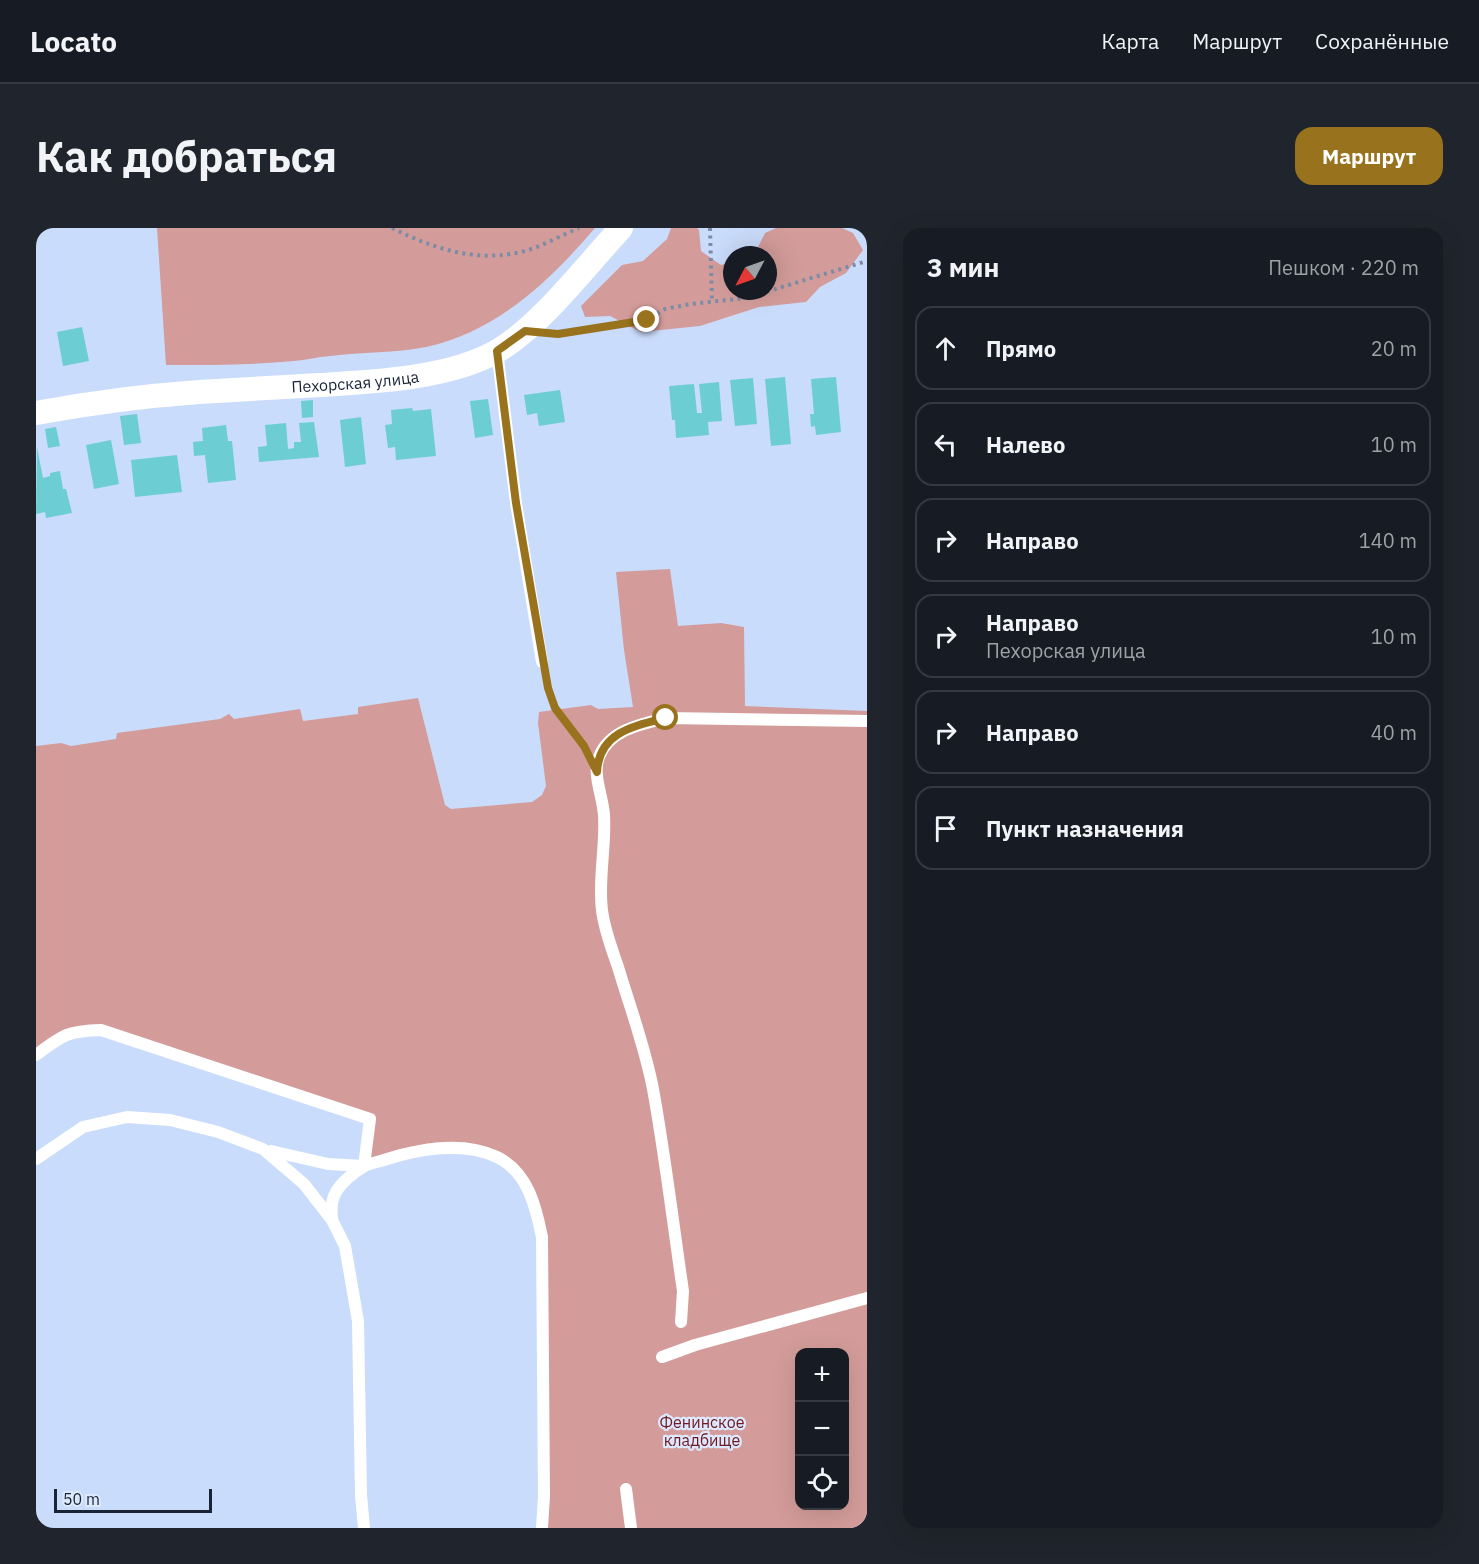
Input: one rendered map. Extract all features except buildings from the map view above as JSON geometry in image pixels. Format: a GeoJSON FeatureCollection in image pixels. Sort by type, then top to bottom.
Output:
{"type":"FeatureCollection","features":[{"type":"Feature","properties":{"kind":"street","name":"Пехорская улица"},"geometry":{"type":"LineString","coordinates":[[36,413],[136,398],[366,383],[401,379],[451,368],[497,351],[525,331],[621,228]]}},
{"type":"Feature","properties":{"kind":"lane"},"geometry":{"type":"LineString","coordinates":[[497,351],[516,503],[542,662]]}},
{"type":"Feature","properties":{"kind":"lane"},"geometry":{"type":"LineString","coordinates":[[681,1322],[683,1290],[652,1089],[642,1044],[602,911],[605,840],[597,760],[610,740],[640,724],[666,718],[867,721]]}},
{"type":"Feature","properties":{"kind":"lane"},"geometry":{"type":"LineString","coordinates":[[36,1055],[61,1036],[78,1031],[101,1030],[370,1119],[364,1166],[336,1192],[331,1205],[332,1220]]}},
{"type":"Feature","properties":{"kind":"lane"},"geometry":{"type":"LineString","coordinates":[[36,1160],[83,1127],[127,1116],[170,1120],[319,1163],[364,1166],[394,1157],[448,1148],[478,1151],[498,1157],[514,1170],[529,1189],[536,1207],[542,1238],[544,1484],[542,1528]]}},
{"type":"Feature","properties":{"kind":"lane"},"geometry":{"type":"LineString","coordinates":[[264,1149],[304,1184],[332,1220],[345,1246],[358,1321],[361,1495],[364,1528]]}},
{"type":"Feature","properties":{"kind":"lane"},"geometry":{"type":"LineString","coordinates":[[662,1357],[695,1345],[867,1298]]}},
{"type":"Feature","properties":{"kind":"lane"},"geometry":{"type":"LineString","coordinates":[[626,1489],[631,1528]]}},
{"type":"Feature","properties":{"kind":"path"},"geometry":{"type":"LineString","coordinates":[[392,228],[420,242],[460,255],[502,255],[534,248],[579,228]]}},
{"type":"Feature","properties":{"kind":"path"},"geometry":{"type":"LineString","coordinates":[[710,228],[712,302]]}},
{"type":"Feature","properties":{"kind":"path"},"geometry":{"type":"LineString","coordinates":[[525,331],[558,334],[647,320],[665,309],[746,298],[867,261]]}},
{"type":"Feature","properties":{"kind":"path"},"geometry":{"type":"LineString","coordinates":[[542,662],[555,708],[584,746],[597,772]]}},
{"type":"Feature","properties":{"kind":"green space"},"geometry":{"type":"Polygon","coordinates":[[[157,228],[595,228],[559,267],[520,302],[476,330],[452,340],[414,349],[294,361],[166,365],[157,228]]]}},
{"type":"Feature","properties":{"kind":"green space"},"geometry":{"type":"Polygon","coordinates":[[[671,228],[697,228],[699,230],[701,251],[723,264],[723,300],[777,300],[777,246],[758,246],[765,233],[776,228],[842,228],[853,233],[863,250],[846,273],[820,287],[806,302],[759,307],[700,326],[641,332],[610,316],[585,317],[581,306],[622,265],[643,261],[667,239],[671,228]]]}},
{"type":"Feature","properties":{"kind":"green space","name":"Фенинское кладбище"},"geometry":{"type":"Polygon","coordinates":[[[670,569],[678,626],[721,623],[744,627],[745,706],[867,711],[867,1528],[542,1528],[536,1207],[498,1157],[448,1148],[364,1166],[369,1119],[101,1030],[78,1031],[36,1054],[36,746],[61,743],[71,746],[116,739],[117,733],[220,719],[229,714],[234,719],[300,709],[303,721],[358,714],[358,707],[418,698],[445,805],[451,809],[532,802],[542,795],[546,786],[538,723],[539,712],[591,705],[598,709],[633,707],[624,650],[616,572],[670,569]]]}},
{"type":"Feature","properties":{"kind":"route"},"geometry":{"type":"LineString","coordinates":[[647,320],[558,334],[525,331],[497,351],[516,503],[542,662],[555,708],[584,746],[597,772],[597,760],[610,740],[640,724],[666,718]]}}]}
